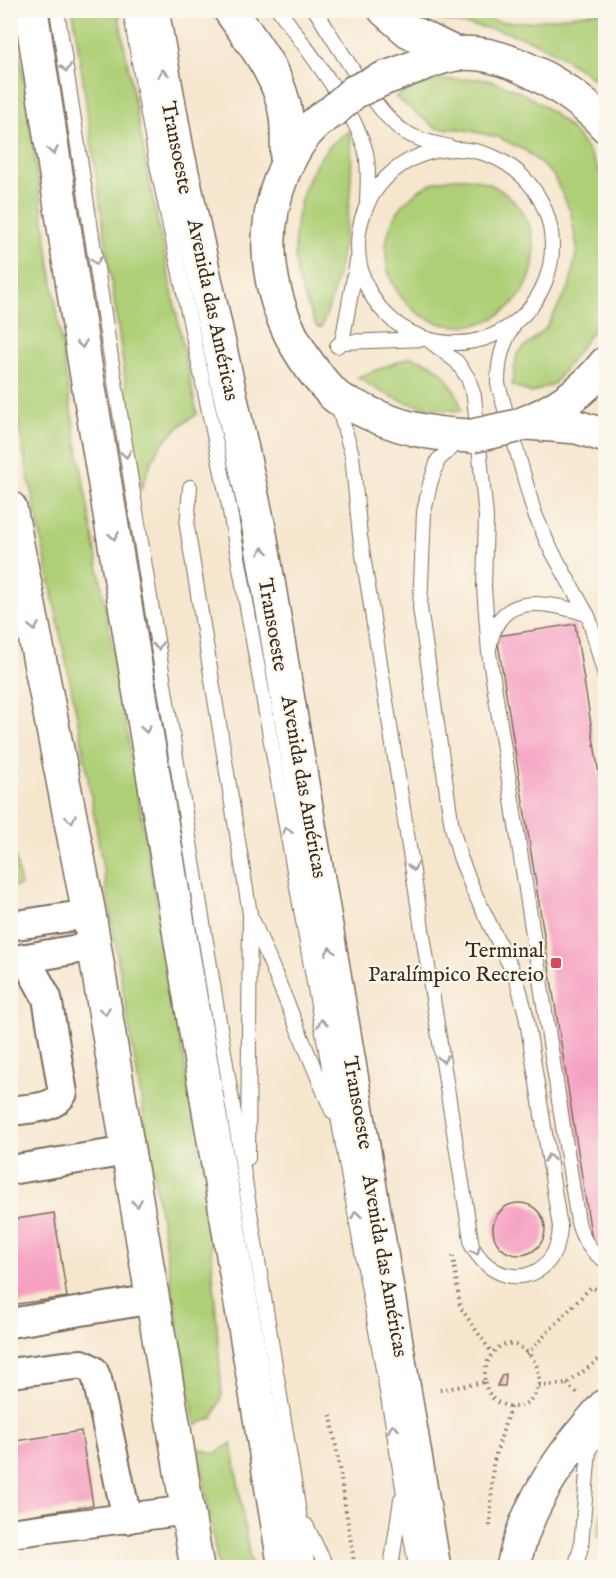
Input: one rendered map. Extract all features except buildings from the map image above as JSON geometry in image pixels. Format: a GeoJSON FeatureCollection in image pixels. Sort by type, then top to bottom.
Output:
{"type":"FeatureCollection","features":[{"type":"Feature","properties":{"kind":"main road"},"geometry":{"type":"LineString","coordinates":[[31,10],[84,358],[285,1568]]}},
{"type":"Feature","properties":{"kind":"main road","name":"Avenida das Américas"},"geometry":{"type":"LineString","coordinates":[[152,10],[177,150],[259,528],[434,1568]]}},
{"type":"Feature","properties":{"kind":"main road"},"geometry":{"type":"LineString","coordinates":[[230,10],[268,66],[281,93],[286,115],[287,162]]}},
{"type":"Feature","properties":{"kind":"main road"},"geometry":{"type":"LineString","coordinates":[[385,10],[409,31],[456,54]]}},
{"type":"Feature","properties":{"kind":"main road"},"geometry":{"type":"LineString","coordinates":[[606,126],[591,111],[545,77],[520,66],[479,55],[456,54],[386,78],[354,92],[333,111],[313,123],[287,162],[278,186],[268,236],[273,286],[290,334],[335,397],[385,422],[440,435],[469,436],[522,424],[553,410],[577,393],[606,363]]}},
{"type":"Feature","properties":{"kind":"main road"},"geometry":{"type":"LineString","coordinates":[[522,424],[577,427],[606,436]]}},
{"type":"Feature","properties":{"kind":"main road"},"geometry":{"type":"LineString","coordinates":[[10,508],[95,946],[197,1568]]}},
{"type":"Feature","properties":{"kind":"main road"},"geometry":{"type":"LineString","coordinates":[[513,1568],[525,1525],[537,1500],[581,1431],[593,1401]]}},
{"type":"Feature","properties":{"kind":"street"},"geometry":{"type":"LineString","coordinates":[[10,926],[89,914]]}},
{"type":"Feature","properties":{"kind":"street"},"geometry":{"type":"LineString","coordinates":[[10,1111],[52,1105],[60,1100],[63,1093],[47,998],[18,959],[95,946]]}},
{"type":"Feature","properties":{"kind":"street"},"geometry":{"type":"LineString","coordinates":[[10,1170],[128,1151]]}},
{"type":"Feature","properties":{"kind":"street"},"geometry":{"type":"LineString","coordinates":[[10,1323],[153,1299]]}},
{"type":"Feature","properties":{"kind":"street"},"geometry":{"type":"LineString","coordinates":[[10,1373],[82,1364],[93,1370],[98,1379],[127,1519]]}},
{"type":"Feature","properties":{"kind":"street"},"geometry":{"type":"LineString","coordinates":[[10,1533],[188,1510]]}},
{"type":"Feature","properties":{"kind":"lane"},"geometry":{"type":"LineString","coordinates":[[57,10],[308,1568]]}},
{"type":"Feature","properties":{"kind":"lane","name":"Transoeste"},"geometry":{"type":"LineString","coordinates":[[130,10],[156,160],[229,506],[342,1136],[416,1568]]}},
{"type":"Feature","properties":{"kind":"lane"},"geometry":{"type":"LineString","coordinates":[[279,10],[319,66],[358,131],[365,150],[368,169],[367,207]]}},
{"type":"Feature","properties":{"kind":"lane"},"geometry":{"type":"LineString","coordinates":[[315,10],[385,115],[402,130],[422,140],[484,153],[505,163],[524,177],[538,195],[548,217],[552,240],[550,263],[544,286],[532,306],[515,323],[495,335],[473,342],[450,344],[427,339],[406,330],[387,316],[373,297],[363,276],[359,253]]}},
{"type":"Feature","properties":{"kind":"lane"},"geometry":{"type":"LineString","coordinates":[[461,149],[437,151],[415,158],[395,170],[379,187],[367,207],[360,229],[359,253],[339,345],[427,339],[457,362],[468,378],[474,396],[486,517],[484,606],[489,653],[578,1222],[584,1240],[597,1256],[606,1261]]}},
{"type":"Feature","properties":{"kind":"lane"},"geometry":{"type":"LineString","coordinates":[[515,323],[502,345],[498,363],[498,384],[534,512],[548,544],[588,616],[606,679]]}},
{"type":"Feature","properties":{"kind":"lane"},"geometry":{"type":"LineString","coordinates":[[335,397],[352,455],[360,536],[472,1246],[489,1268],[502,1275],[515,1276],[529,1274],[549,1261],[556,1251],[560,1227],[526,1015],[519,988],[506,954],[463,866],[452,827],[420,608],[424,512],[430,484],[438,460],[469,436]]}},
{"type":"Feature","properties":{"kind":"lane"},"geometry":{"type":"LineString","coordinates":[[190,487],[187,527],[249,914],[248,1198]]}},
{"type":"Feature","properties":{"kind":"lane"},"geometry":{"type":"LineString","coordinates":[[489,653],[494,630],[499,622],[522,605],[541,602],[588,616],[606,633]]}},
{"type":"Feature","properties":{"kind":"lane"},"geometry":{"type":"LineString","coordinates":[[249,914],[342,1136]]}},
{"type":"Feature","properties":{"kind":"lane"},"geometry":{"type":"LineString","coordinates":[[575,1568],[581,1547],[589,1449],[606,1429]]}},
{"type":"Feature","properties":{"kind":"lane"},"geometry":{"type":"LineString","coordinates":[[391,1568],[403,1485]]}},
{"type":"Feature","properties":{"kind":"lane"},"geometry":{"type":"LineString","coordinates":[[300,1512],[327,1568]]}},
{"type":"Feature","properties":{"kind":"path"},"geometry":{"type":"LineString","coordinates":[[452,1248],[460,1307],[492,1353]]}},
{"type":"Feature","properties":{"kind":"path"},"geometry":{"type":"LineString","coordinates":[[527,1354],[591,1287],[606,1294]]}},
{"type":"Feature","properties":{"kind":"path"},"geometry":{"type":"LineString","coordinates":[[510,1346],[523,1349],[527,1354],[537,1369],[539,1386],[532,1400],[518,1407],[510,1407],[495,1401],[486,1389],[484,1369],[492,1353],[510,1346]]}},
{"type":"Feature","properties":{"kind":"path"},"geometry":{"type":"LineString","coordinates":[[539,1386],[567,1384],[606,1354]]}},
{"type":"Feature","properties":{"kind":"path"},"geometry":{"type":"LineString","coordinates":[[440,1390],[485,1382]]}},
{"type":"Feature","properties":{"kind":"path"},"geometry":{"type":"LineString","coordinates":[[567,1384],[593,1401]]}},
{"type":"Feature","properties":{"kind":"path"},"geometry":{"type":"LineString","coordinates":[[490,1526],[494,1464],[510,1407]]}},
{"type":"Feature","properties":{"kind":"path"},"geometry":{"type":"LineString","coordinates":[[331,1415],[355,1568]]}},
{"type":"Feature","properties":{"kind":"green space"},"geometry":{"type":"Polygon","coordinates":[[[10,11],[14,11],[70,403],[207,1193],[222,1395],[213,1418],[195,1425],[81,736],[16,415],[11,375],[10,11]]]}},
{"type":"Feature","properties":{"kind":"green space"},"geometry":{"type":"Polygon","coordinates":[[[73,11],[118,11],[147,169],[197,414],[175,430],[160,446],[141,490],[73,11]]]}},
{"type":"Feature","properties":{"kind":"green space"},"geometry":{"type":"Polygon","coordinates":[[[417,11],[458,11],[501,22],[529,22],[605,11],[605,87],[561,56],[525,38],[440,20],[417,11]]]}},
{"type":"Feature","properties":{"kind":"green space"},"geometry":{"type":"Polygon","coordinates":[[[483,79],[518,91],[551,111],[578,138],[589,153],[605,184],[607,231],[605,309],[600,321],[554,384],[531,393],[512,385],[517,354],[546,328],[570,285],[577,248],[571,213],[553,175],[526,151],[498,137],[461,129],[436,128],[395,97],[407,90],[437,80],[483,79]]]}},
{"type":"Feature","properties":{"kind":"green space"},"geometry":{"type":"Polygon","coordinates":[[[350,131],[351,177],[346,231],[329,308],[321,328],[316,326],[298,278],[295,259],[297,217],[302,196],[320,158],[350,131]]]}},
{"type":"Feature","properties":{"kind":"green space"},"geometry":{"type":"Polygon","coordinates":[[[460,178],[488,183],[501,190],[512,200],[522,211],[529,224],[534,252],[529,280],[522,293],[512,304],[501,314],[488,321],[460,326],[432,321],[419,314],[408,304],[398,293],[391,280],[386,252],[391,224],[398,211],[408,200],[419,190],[432,183],[460,178]]]}},
{"type":"Feature","properties":{"kind":"green space"},"geometry":{"type":"Polygon","coordinates":[[[410,357],[429,363],[440,371],[455,391],[461,411],[433,409],[407,403],[382,392],[358,377],[410,357]]]}},
{"type":"Feature","properties":{"kind":"green space"},"geometry":{"type":"Polygon","coordinates":[[[10,833],[21,886],[11,888],[10,888],[10,833]]]}},
{"type":"Feature","properties":{"kind":"green space"},"geometry":{"type":"Polygon","coordinates":[[[232,1443],[251,1567],[218,1567],[199,1448],[214,1454],[232,1443]]]}},
{"type":"Feature","properties":{"kind":"green space"},"geometry":{"type":"Polygon","coordinates":[[[605,1493],[606,1536],[597,1537],[605,1493]]]}},
{"type":"Feature","properties":{"kind":"place","name":"Terminal Paralímpico Recreio"},"geometry":{"type":"Point","coordinates":[556,963]}}]}
